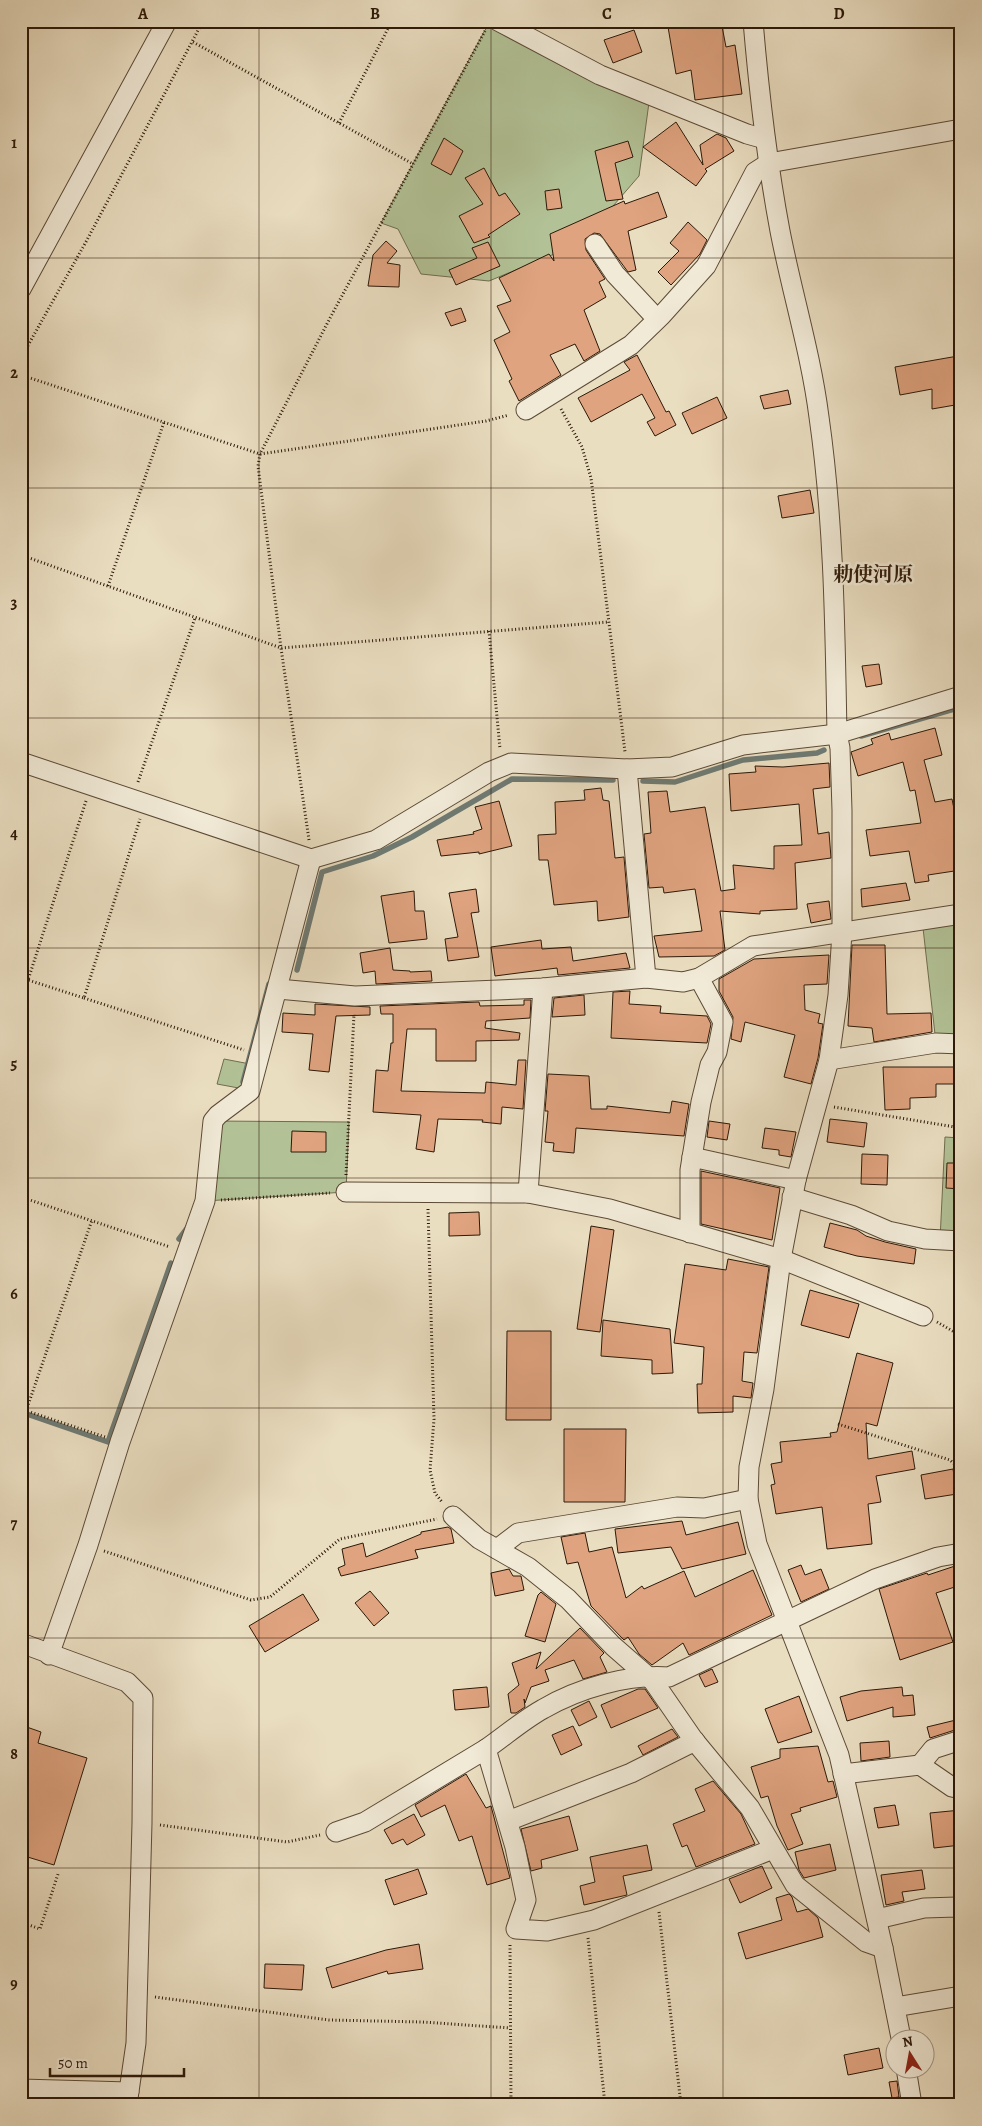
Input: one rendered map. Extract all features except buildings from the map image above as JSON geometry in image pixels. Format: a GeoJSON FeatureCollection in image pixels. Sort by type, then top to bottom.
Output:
{"type":"FeatureCollection","features":[{"type":"Feature","properties":{"kind":"street"},"geometry":{"type":"LineString","coordinates":[[21,289],[167,21]]}},
{"type":"Feature","properties":{"kind":"street"},"geometry":{"type":"LineString","coordinates":[[754,21],[765,139],[780,230],[816,394],[827,476],[834,601],[837,734],[840,748],[842,932],[838,995],[829,1060],[794,1189],[781,1259],[764,1389],[749,1467],[748,1499],[756,1544],[839,1755],[884,1948],[899,2028]]}},
{"type":"Feature","properties":{"kind":"street"},"geometry":{"type":"LineString","coordinates":[[494,23],[600,75],[747,134],[765,139]]}},
{"type":"Feature","properties":{"kind":"street"},"geometry":{"type":"LineString","coordinates":[[526,410],[631,345],[657,319],[706,266],[755,172],[769,163],[961,129]]}},
{"type":"Feature","properties":{"kind":"street"},"geometry":{"type":"LineString","coordinates":[[595,244],[615,274],[657,319]]}},
{"type":"Feature","properties":{"kind":"street"},"geometry":{"type":"LineString","coordinates":[[21,762],[311,859],[376,840],[511,763],[627,770],[672,767],[743,745],[837,734],[961,696]]}},
{"type":"Feature","properties":{"kind":"street"},"geometry":{"type":"LineString","coordinates":[[627,770],[646,978]]}},
{"type":"Feature","properties":{"kind":"street"},"geometry":{"type":"LineString","coordinates":[[49,1655],[88,1545],[120,1442],[205,1202],[213,1121],[218,1115],[250,1091],[311,859]]}},
{"type":"Feature","properties":{"kind":"street"},"geometry":{"type":"LineString","coordinates":[[278,989],[355,996],[542,988],[646,978],[683,982],[699,978],[753,946],[961,914]]}},
{"type":"Feature","properties":{"kind":"street"},"geometry":{"type":"LineString","coordinates":[[690,1232],[690,1170],[692,1157],[704,1086],[710,1065],[717,1052],[723,1022],[699,978]]}},
{"type":"Feature","properties":{"kind":"street"},"geometry":{"type":"LineString","coordinates":[[528,1193],[542,988]]}},
{"type":"Feature","properties":{"kind":"street"},"geometry":{"type":"LineString","coordinates":[[829,1060],[936,1043],[961,1044]]}},
{"type":"Feature","properties":{"kind":"street"},"geometry":{"type":"LineString","coordinates":[[692,1157],[794,1189],[888,1231],[925,1239],[961,1241]]}},
{"type":"Feature","properties":{"kind":"street"},"geometry":{"type":"LineString","coordinates":[[346,1192],[528,1193],[610,1209],[781,1259],[923,1316]]}},
{"type":"Feature","properties":{"kind":"street"},"geometry":{"type":"LineString","coordinates":[[497,1549],[518,1533],[677,1507],[704,1508],[748,1499]]}},
{"type":"Feature","properties":{"kind":"street"},"geometry":{"type":"LineString","coordinates":[[453,1516],[479,1539],[528,1567],[568,1599],[613,1646],[653,1680],[695,1741],[750,1808],[795,1885],[866,1942],[884,1948]]}},
{"type":"Feature","properties":{"kind":"street"},"geometry":{"type":"LineString","coordinates":[[336,1832],[365,1822],[486,1749],[543,1709],[604,1683],[647,1676],[669,1677],[787,1619],[875,1580],[938,1557],[961,1553]]}},
{"type":"Feature","properties":{"kind":"street"},"geometry":{"type":"LineString","coordinates":[[21,1643],[49,1655],[127,1682],[143,1698],[142,1823],[136,2043],[128,2098],[21,2088]]}},
{"type":"Feature","properties":{"kind":"street"},"geometry":{"type":"LineString","coordinates":[[920,1765],[933,1749],[961,1740]]}},
{"type":"Feature","properties":{"kind":"street"},"geometry":{"type":"LineString","coordinates":[[508,1821],[631,1773],[695,1741]]}},
{"type":"Feature","properties":{"kind":"street"},"geometry":{"type":"LineString","coordinates":[[486,1749],[508,1821],[526,1900],[516,1929],[547,1931],[586,1922],[773,1849]]}},
{"type":"Feature","properties":{"kind":"street"},"geometry":{"type":"LineString","coordinates":[[843,1774],[920,1765],[952,1787],[961,1788]]}},
{"type":"Feature","properties":{"kind":"street"},"geometry":{"type":"LineString","coordinates":[[876,1919],[924,1908],[957,1907],[961,1909]]}},
{"type":"Feature","properties":{"kind":"street"},"geometry":{"type":"LineString","coordinates":[[895,2007],[961,1996]]}},
{"type":"Feature","properties":{"kind":"street"},"geometry":{"type":"LineString","coordinates":[[908,2078],[912,2105]]}},
{"type":"Feature","properties":{"kind":"path"},"geometry":{"type":"LineString","coordinates":[[21,358],[87,240],[203,21]]}},
{"type":"Feature","properties":{"kind":"path"},"geometry":{"type":"LineString","coordinates":[[338,123],[392,21]]}},
{"type":"Feature","properties":{"kind":"path"},"geometry":{"type":"LineString","coordinates":[[311,859],[302,780],[281,648],[258,466],[260,454],[330,318],[485,30],[494,23]]}},
{"type":"Feature","properties":{"kind":"path"},"geometry":{"type":"LineString","coordinates":[[193,42],[413,164]]}},
{"type":"Feature","properties":{"kind":"path"},"geometry":{"type":"LineString","coordinates":[[21,375],[260,454],[486,421],[526,410]]}},
{"type":"Feature","properties":{"kind":"path"},"geometry":{"type":"LineString","coordinates":[[553,393],[582,447],[591,478],[627,770]]}},
{"type":"Feature","properties":{"kind":"path"},"geometry":{"type":"LineString","coordinates":[[108,586],[164,422]]}},
{"type":"Feature","properties":{"kind":"path"},"geometry":{"type":"LineString","coordinates":[[21,556],[281,648],[608,622]]}},
{"type":"Feature","properties":{"kind":"path"},"geometry":{"type":"LineString","coordinates":[[84,998],[138,802],[195,618]]}},
{"type":"Feature","properties":{"kind":"path"},"geometry":{"type":"LineString","coordinates":[[489,631],[502,767]]}},
{"type":"Feature","properties":{"kind":"path"},"geometry":{"type":"LineString","coordinates":[[28,980],[91,786]]}},
{"type":"Feature","properties":{"kind":"path"},"geometry":{"type":"LineString","coordinates":[[21,977],[259,1055]]}},
{"type":"Feature","properties":{"kind":"path"},"geometry":{"type":"LineString","coordinates":[[205,1202],[346,1192],[355,996]]}},
{"type":"Feature","properties":{"kind":"path"},"geometry":{"type":"LineString","coordinates":[[816,1104],[961,1128]]}},
{"type":"Feature","properties":{"kind":"path"},"geometry":{"type":"LineString","coordinates":[[88,1545],[251,1600],[270,1597],[340,1539],[453,1516],[435,1493],[430,1470],[434,1419],[427,1191]]}},
{"type":"Feature","properties":{"kind":"path"},"geometry":{"type":"LineString","coordinates":[[21,1197],[186,1252]]}},
{"type":"Feature","properties":{"kind":"path"},"geometry":{"type":"LineString","coordinates":[[92,1220],[23,1410],[120,1442]]}},
{"type":"Feature","properties":{"kind":"path"},"geometry":{"type":"LineString","coordinates":[[923,1316],[961,1336]]}},
{"type":"Feature","properties":{"kind":"path"},"geometry":{"type":"LineString","coordinates":[[838,1424],[950,1460],[961,1470]]}},
{"type":"Feature","properties":{"kind":"path"},"geometry":{"type":"LineString","coordinates":[[142,1823],[287,1842],[336,1832]]}},
{"type":"Feature","properties":{"kind":"path"},"geometry":{"type":"LineString","coordinates":[[21,1922],[40,1928],[58,1874]]}},
{"type":"Feature","properties":{"kind":"path"},"geometry":{"type":"LineString","coordinates":[[657,1895],[681,2105]]}},
{"type":"Feature","properties":{"kind":"path"},"geometry":{"type":"LineString","coordinates":[[586,1922],[605,2105]]}},
{"type":"Feature","properties":{"kind":"path"},"geometry":{"type":"LineString","coordinates":[[511,2105],[510,1935],[516,1929]]}},
{"type":"Feature","properties":{"kind":"path"},"geometry":{"type":"LineString","coordinates":[[137,1995],[329,2020],[422,2022],[510,2028]]}},
{"type":"Feature","properties":{"kind":"green space"},"geometry":{"type":"Polygon","coordinates":[[[494,21],[650,95],[639,176],[581,243],[489,281],[421,274],[398,229],[381,223],[485,30],[494,21]]]}},
{"type":"Feature","properties":{"kind":"green space"},"geometry":{"type":"Polygon","coordinates":[[[961,914],[961,1044],[936,1043],[922,919],[961,914]]]}},
{"type":"Feature","properties":{"kind":"green space"},"geometry":{"type":"Polygon","coordinates":[[[224,1059],[250,1064],[244,1089],[217,1084],[224,1059]]]}},
{"type":"Feature","properties":{"kind":"green space"},"geometry":{"type":"Polygon","coordinates":[[[213,1121],[349,1122],[346,1192],[205,1201],[213,1121]]]}},
{"type":"Feature","properties":{"kind":"green space"},"geometry":{"type":"Polygon","coordinates":[[[945,1137],[961,1138],[961,1241],[940,1240],[945,1137]]]}},
{"type":"Feature","properties":{"kind":"waterway"},"geometry":{"type":"LineString","coordinates":[[861,736],[961,707]]}},
{"type":"Feature","properties":{"kind":"waterway"},"geometry":{"type":"LineString","coordinates":[[643,781],[675,782],[743,760],[817,753],[824,750]]}},
{"type":"Feature","properties":{"kind":"waterway"},"geometry":{"type":"LineString","coordinates":[[297,970],[322,872],[373,856],[412,837],[512,779],[613,780]]}},
{"type":"Feature","properties":{"kind":"waterway"},"geometry":{"type":"LineString","coordinates":[[243,1082],[269,984]]}},
{"type":"Feature","properties":{"kind":"waterway"},"geometry":{"type":"LineString","coordinates":[[179,1239],[188,1227]]}},
{"type":"Feature","properties":{"kind":"waterway"},"geometry":{"type":"LineString","coordinates":[[21,1412],[108,1442],[171,1263]]}},
{"type":"Feature","properties":{"kind":"district","name":"勅使河原"},"geometry":{"type":"Point","coordinates":[873,574]}}]}
